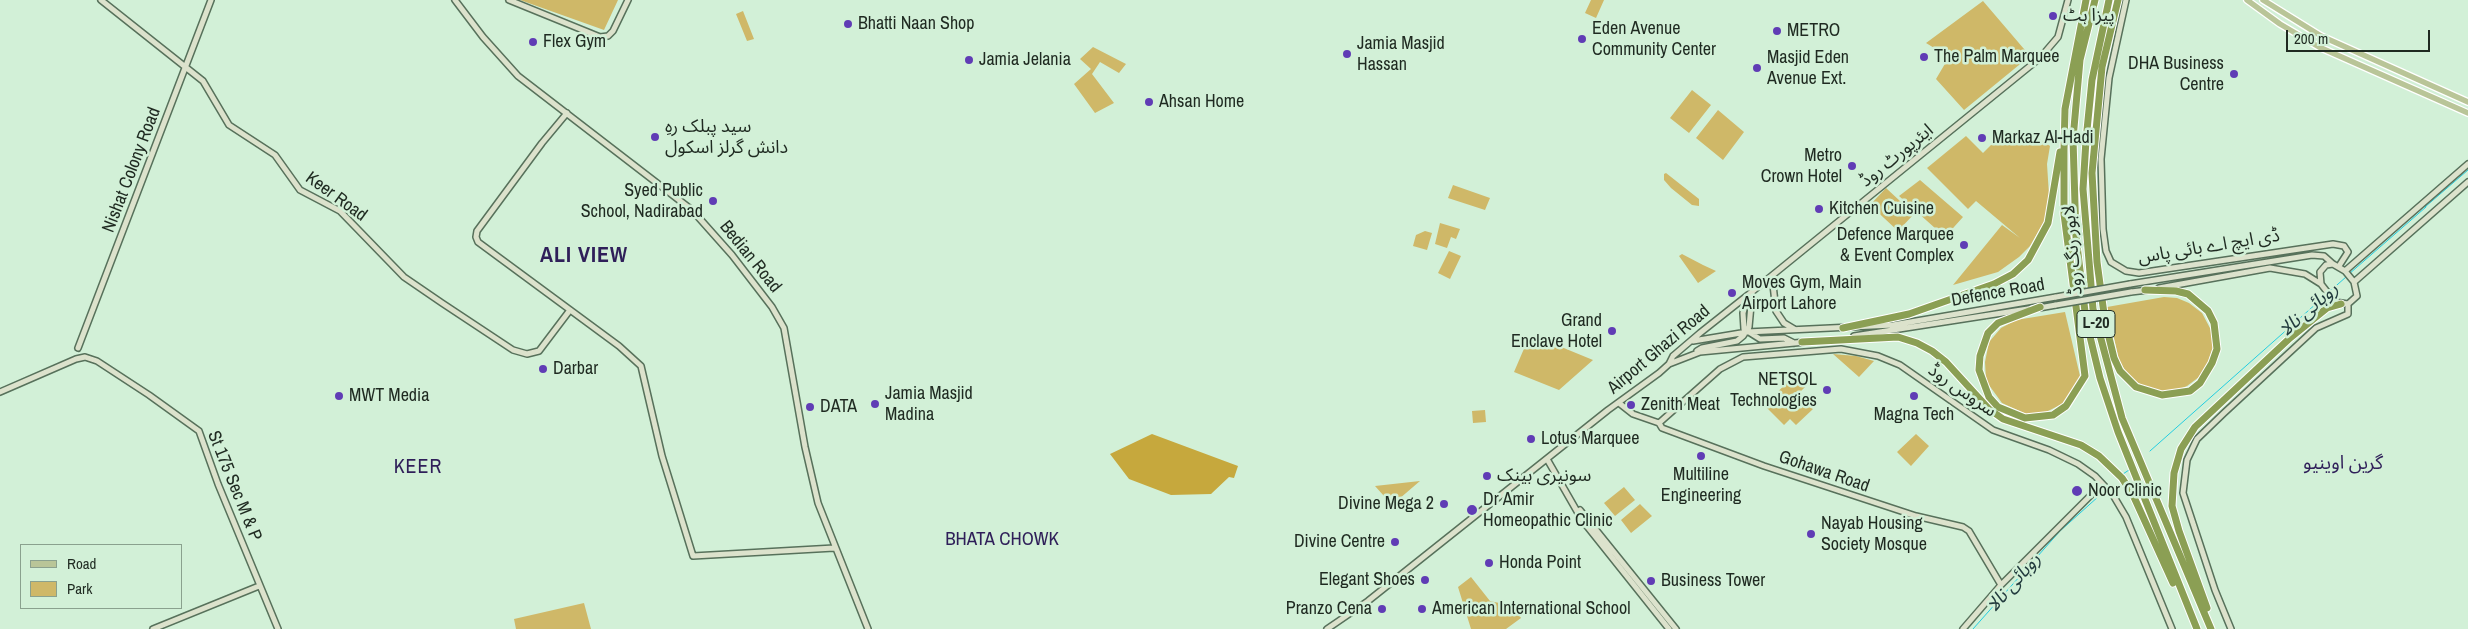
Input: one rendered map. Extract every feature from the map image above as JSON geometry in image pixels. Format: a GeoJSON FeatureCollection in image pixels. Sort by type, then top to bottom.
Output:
{"type":"FeatureCollection","features":[{"type":"Feature","properties":{"kind":"highway"},"geometry":{"type":"LineString","coordinates":[[1843,328],[1909,314],[1994,284],[2012,274],[2028,260],[2048,222],[2053,207],[2070,77],[2086,0]]}},
{"type":"Feature","properties":{"kind":"highway","name":"لاہور رنگ روڈ"},"geometry":{"type":"LineString","coordinates":[[2095,0],[2080,60],[2073,139],[2076,237],[2086,320],[2100,378],[2118,432],[2195,629]]}},
{"type":"Feature","properties":{"kind":"highway","name":"لاہور رنگ روڈ"},"geometry":{"type":"LineString","coordinates":[[2109,0],[2092,80],[2083,189],[2093,309],[2122,418],[2212,629]]}},
{"type":"Feature","properties":{"kind":"highway"},"geometry":{"type":"LineString","coordinates":[[2118,0],[2102,67],[2092,173],[2094,235],[2105,320],[2114,358],[2120,371],[2136,387],[2162,395],[2190,391],[2200,383],[2212,363],[2217,349],[2214,323],[2208,311],[2188,294],[2176,291],[2145,290]]}},
{"type":"Feature","properties":{"kind":"highway"},"geometry":{"type":"LineString","coordinates":[[2040,307],[1998,322],[1988,333],[1980,356],[1980,370],[1989,396],[1998,406],[2024,418],[2052,415],[2077,392],[2085,376],[2064,214],[2064,128]]}},
{"type":"Feature","properties":{"kind":"highway"},"geometry":{"type":"LineString","coordinates":[[2212,629],[2172,506],[2174,473],[2181,449],[2195,427],[2290,338],[2327,308],[2345,304]]}},
{"type":"Feature","properties":{"kind":"highway"},"geometry":{"type":"LineString","coordinates":[[1802,342],[1879,337],[1912,341],[1932,351],[1946,362],[1989,410],[2003,420],[2081,445],[2099,456],[2122,478],[2133,495],[2195,629]]}},
{"type":"Feature","properties":{"kind":"main road"},"geometry":{"type":"LineString","coordinates":[[2247,0],[2280,24],[2319,47],[2468,113]]}},
{"type":"Feature","properties":{"kind":"main road"},"geometry":{"type":"LineString","coordinates":[[2263,0],[2321,36],[2468,102]]}},
{"type":"Feature","properties":{"kind":"street","name":"Keer Road"},"geometry":{"type":"LineString","coordinates":[[101,0],[207,86],[220,113],[229,125],[275,155],[300,190],[340,212],[404,277],[422,291],[513,350],[527,354],[539,351],[570,310]]}},
{"type":"Feature","properties":{"kind":"street","name":"Nishat Colony Road"},"geometry":{"type":"LineString","coordinates":[[78,348],[212,0]]}},
{"type":"Feature","properties":{"kind":"street","name":"Bedian Road"},"geometry":{"type":"LineString","coordinates":[[455,0],[483,37],[518,76],[692,210],[737,260],[782,322],[807,457],[818,503],[834,548],[868,629]]}},
{"type":"Feature","properties":{"kind":"street"},"geometry":{"type":"LineString","coordinates":[[509,0],[600,37],[608,36],[613,31],[628,0]]}},
{"type":"Feature","properties":{"kind":"street","name":"ایئرپورٹ روڈ"},"geometry":{"type":"LineString","coordinates":[[1750,294],[2040,58],[2058,37],[2068,0]]}},
{"type":"Feature","properties":{"kind":"street","name":"ڈی ایچ اے بائی پاس"},"geometry":{"type":"LineString","coordinates":[[2126,0],[2109,78],[2101,159],[2103,229],[2106,251],[2111,262],[2126,271],[2139,273],[2332,244],[2344,246],[2348,252],[2340,266]]}},
{"type":"Feature","properties":{"kind":"street"},"geometry":{"type":"LineString","coordinates":[[567,113],[477,231],[476,237],[478,242],[632,355],[641,366],[662,456],[693,556],[834,548]]}},
{"type":"Feature","properties":{"kind":"street"},"geometry":{"type":"LineString","coordinates":[[2345,271],[2468,164]]}},
{"type":"Feature","properties":{"kind":"street"},"geometry":{"type":"LineString","coordinates":[[2354,282],[2468,182]]}},
{"type":"Feature","properties":{"kind":"street","name":"Defence Road"},"geometry":{"type":"LineString","coordinates":[[1692,341],[1746,332],[1893,326],[2130,284],[2312,255],[2324,256],[2333,264]]}},
{"type":"Feature","properties":{"kind":"street"},"geometry":{"type":"LineString","coordinates":[[2232,629],[2216,590],[2183,492],[2187,460],[2197,439],[2316,328],[2348,314],[2350,309],[2345,304],[2331,298],[2320,284],[2320,272],[2326,265],[2340,266],[2354,282],[2357,296],[2345,304]]}},
{"type":"Feature","properties":{"kind":"street","name":"Defence Road"},"geometry":{"type":"LineString","coordinates":[[1794,342],[1892,332],[2270,268],[2305,274],[2320,284]]}},
{"type":"Feature","properties":{"kind":"street"},"geometry":{"type":"LineString","coordinates":[[1772,276],[1776,311],[1784,323],[1794,329]]}},
{"type":"Feature","properties":{"kind":"street"},"geometry":{"type":"LineString","coordinates":[[1750,294],[1742,321],[1742,327],[1746,332],[1760,339],[1784,338],[1794,342]]}},
{"type":"Feature","properties":{"kind":"street","name":"Airport Ghazi Road"},"geometry":{"type":"LineString","coordinates":[[1327,629],[1394,581],[1669,364],[1673,356],[1750,294]]}},
{"type":"Feature","properties":{"kind":"street"},"geometry":{"type":"LineString","coordinates":[[1669,364],[1679,362],[1702,348],[1737,341],[1746,332]]}},
{"type":"Feature","properties":{"kind":"street"},"geometry":{"type":"LineString","coordinates":[[1694,353],[1794,342]]}},
{"type":"Feature","properties":{"kind":"street","name":"سروس روڈ"},"geometry":{"type":"LineString","coordinates":[[1659,423],[1720,369],[1743,358],[1841,349],[1878,356],[1900,365],[1993,430],[2049,450],[2078,464],[2113,494],[2126,517],[2172,629]]}},
{"type":"Feature","properties":{"kind":"street","name":"St 175 Sec M & P"},"geometry":{"type":"LineString","coordinates":[[0,392],[76,359],[85,357],[97,361],[199,431],[218,484],[278,629]]}},
{"type":"Feature","properties":{"kind":"street","name":"Gohawa Road"},"geometry":{"type":"LineString","coordinates":[[1619,403],[1633,414],[1659,423],[1662,428],[1693,440],[1848,495],[1916,516],[1963,527],[1969,531],[2001,585]]}},
{"type":"Feature","properties":{"kind":"street"},"geometry":{"type":"LineString","coordinates":[[1547,459],[1578,508],[1676,629]]}},
{"type":"Feature","properties":{"kind":"street"},"geometry":{"type":"LineString","coordinates":[[1963,629],[2001,585],[2102,484]]}},
{"type":"Feature","properties":{"kind":"street"},"geometry":{"type":"LineString","coordinates":[[1578,508],[1582,520],[1669,629]]}},
{"type":"Feature","properties":{"kind":"street"},"geometry":{"type":"LineString","coordinates":[[153,629],[259,586]]}},
{"type":"Feature","properties":{"kind":"green space"},"geometry":{"type":"Polygon","coordinates":[[[520,0],[618,0],[604,30],[520,0]]]}},
{"type":"Feature","properties":{"kind":"green space"},"geometry":{"type":"Polygon","coordinates":[[[1591,0],[1604,0],[1596,18],[1585,13],[1591,0]]]}},
{"type":"Feature","properties":{"kind":"green space"},"geometry":{"type":"Polygon","coordinates":[[[1983,1],[2030,56],[1964,110],[1936,79],[1949,57],[1926,43],[1983,1]]]}},
{"type":"Feature","properties":{"kind":"green space"},"geometry":{"type":"Polygon","coordinates":[[[743,11],[754,39],[747,41],[736,14],[743,11]]]}},
{"type":"Feature","properties":{"kind":"green space"},"geometry":{"type":"Polygon","coordinates":[[[1093,47],[1126,64],[1119,73],[1100,62],[1092,74],[1114,103],[1095,113],[1074,84],[1091,69],[1080,59],[1093,47]]]}},
{"type":"Feature","properties":{"kind":"green space"},"geometry":{"type":"Polygon","coordinates":[[[1692,90],[1711,105],[1689,133],[1670,118],[1692,90]]]}},
{"type":"Feature","properties":{"kind":"green space"},"geometry":{"type":"Polygon","coordinates":[[[1718,110],[1744,132],[1723,160],[1696,138],[1718,110]]]}},
{"type":"Feature","properties":{"kind":"green space"},"geometry":{"type":"Polygon","coordinates":[[[2005,131],[2015,132],[2033,145],[2038,138],[2050,146],[2047,164],[2049,195],[2046,218],[2030,246],[2019,257],[1998,272],[1953,285],[2002,225],[2020,238],[1976,201],[1968,209],[1927,168],[1966,136],[1983,153],[2005,131]]]}},
{"type":"Feature","properties":{"kind":"green space"},"geometry":{"type":"Polygon","coordinates":[[[1666,173],[1699,199],[1699,206],[1692,205],[1671,188],[1664,180],[1664,174],[1666,173]]]}},
{"type":"Feature","properties":{"kind":"green space"},"geometry":{"type":"Polygon","coordinates":[[[1920,180],[1963,217],[1945,237],[1899,196],[1920,180]]]}},
{"type":"Feature","properties":{"kind":"green space"},"geometry":{"type":"Polygon","coordinates":[[[1453,185],[1490,198],[1485,210],[1448,198],[1453,185]]]}},
{"type":"Feature","properties":{"kind":"green space"},"geometry":{"type":"Polygon","coordinates":[[[1886,188],[1914,214],[1898,231],[1870,205],[1886,188]]]}},
{"type":"Feature","properties":{"kind":"green space"},"geometry":{"type":"Polygon","coordinates":[[[1440,223],[1460,229],[1456,239],[1451,237],[1447,248],[1435,244],[1440,223]]]}},
{"type":"Feature","properties":{"kind":"green space"},"geometry":{"type":"Polygon","coordinates":[[[1425,231],[1432,233],[1427,250],[1413,246],[1416,235],[1425,231]]]}},
{"type":"Feature","properties":{"kind":"green space"},"geometry":{"type":"Polygon","coordinates":[[[1449,251],[1461,256],[1450,279],[1438,273],[1449,251]]]}},
{"type":"Feature","properties":{"kind":"green space"},"geometry":{"type":"Polygon","coordinates":[[[1682,254],[1716,271],[1698,283],[1679,256],[1682,254]]]}},
{"type":"Feature","properties":{"kind":"green space"},"geometry":{"type":"Polygon","coordinates":[[[2164,297],[2177,298],[2189,303],[2202,313],[2211,330],[2213,347],[2208,362],[2199,377],[2187,386],[2175,391],[2162,392],[2149,389],[2135,381],[2126,372],[2119,360],[2107,307],[2164,297]]]}},
{"type":"Feature","properties":{"kind":"green space"},"geometry":{"type":"Polygon","coordinates":[[[2065,312],[2080,376],[2073,391],[2062,404],[2044,413],[2026,414],[2002,403],[1986,381],[1985,362],[1989,342],[2001,328],[2016,320],[2065,312]]]}},
{"type":"Feature","properties":{"kind":"green space"},"geometry":{"type":"Polygon","coordinates":[[[1529,337],[1537,337],[1593,360],[1559,390],[1514,372],[1529,337]]]}},
{"type":"Feature","properties":{"kind":"green space"},"geometry":{"type":"Polygon","coordinates":[[[1833,354],[1856,356],[1874,361],[1859,377],[1833,354]]]}},
{"type":"Feature","properties":{"kind":"green space"},"geometry":{"type":"Polygon","coordinates":[[[1794,376],[1805,387],[1798,394],[1813,409],[1796,425],[1790,419],[1784,425],[1764,405],[1794,376]]]}},
{"type":"Feature","properties":{"kind":"green space"},"geometry":{"type":"Polygon","coordinates":[[[1485,410],[1486,422],[1473,423],[1472,411],[1485,410]]]}},
{"type":"Feature","properties":{"kind":"green space"},"geometry":{"type":"Polygon","coordinates":[[[1916,434],[1929,446],[1911,466],[1897,452],[1916,434]]]}},
{"type":"Feature","properties":{"kind":"green space"},"geometry":{"type":"Polygon","coordinates":[[[1420,481],[1392,505],[1375,486],[1420,481]]]}},
{"type":"Feature","properties":{"kind":"green space"},"geometry":{"type":"Polygon","coordinates":[[[1624,487],[1635,500],[1615,516],[1604,503],[1624,487]]]}},
{"type":"Feature","properties":{"kind":"green space"},"geometry":{"type":"Polygon","coordinates":[[[1640,504],[1652,516],[1631,533],[1621,520],[1640,504]]]}},
{"type":"Feature","properties":{"kind":"green space"},"geometry":{"type":"Polygon","coordinates":[[[1471,577],[1490,601],[1513,606],[1521,618],[1506,629],[1471,629],[1458,587],[1471,577]]]}},
{"type":"Feature","properties":{"kind":"green space"},"geometry":{"type":"Polygon","coordinates":[[[584,603],[591,629],[516,629],[514,619],[584,603]]]}},
{"type":"Feature","properties":{"kind":"shaded area"},"geometry":{"type":"Polygon","coordinates":[[[1152,434],[1238,466],[1234,478],[1229,477],[1211,494],[1171,495],[1129,479],[1110,454],[1152,434]]]}},
{"type":"Feature","properties":{"kind":"waterway","name":"روہائی نالا"},"geometry":{"type":"LineString","coordinates":[[2425,207],[2468,170]]}},
{"type":"Feature","properties":{"kind":"waterway","name":"روہائی نالا"},"geometry":{"type":"LineString","coordinates":[[2349,274],[2426,207]]}},
{"type":"Feature","properties":{"kind":"waterway","name":"روہائی نالا"},"geometry":{"type":"LineString","coordinates":[[2329,292],[2346,277]]}},
{"type":"Feature","properties":{"kind":"waterway","name":"روہائی نالا"},"geometry":{"type":"LineString","coordinates":[[2150,451],[2326,295]]}},
{"type":"Feature","properties":{"kind":"waterway","name":"روہائی نالا"},"geometry":{"type":"LineString","coordinates":[[2123,474],[2129,470]]}},
{"type":"Feature","properties":{"kind":"waterway","name":"روہائی نالا"},"geometry":{"type":"LineString","coordinates":[[1973,629],[2060,531],[2099,496]]}},
{"type":"Feature","properties":{"kind":"place","name":"پیزا ہٹ"},"geometry":{"type":"Point","coordinates":[2053,16]}},
{"type":"Feature","properties":{"kind":"place","name":"Bhatti Naan Shop"},"geometry":{"type":"Point","coordinates":[848,24]}},
{"type":"Feature","properties":{"kind":"place","name":"METRO"},"geometry":{"type":"Point","coordinates":[1777,31]}},
{"type":"Feature","properties":{"kind":"place","name":"Eden Avenue Community Center"},"geometry":{"type":"Point","coordinates":[1582,39]}},
{"type":"Feature","properties":{"kind":"place","name":"Flex Gym"},"geometry":{"type":"Point","coordinates":[533,42]}},
{"type":"Feature","properties":{"kind":"place","name":"Jamia Masjid Hassan"},"geometry":{"type":"Point","coordinates":[1347,54]}},
{"type":"Feature","properties":{"kind":"place","name":"The Palm Marquee"},"geometry":{"type":"Point","coordinates":[1924,57]}},
{"type":"Feature","properties":{"kind":"place","name":"Jamia Jelania"},"geometry":{"type":"Point","coordinates":[969,60]}},
{"type":"Feature","properties":{"kind":"place","name":"Masjid Eden Avenue Ext."},"geometry":{"type":"Point","coordinates":[1757,68]}},
{"type":"Feature","properties":{"kind":"place","name":"DHA Business Centre"},"geometry":{"type":"Point","coordinates":[2234,74]}},
{"type":"Feature","properties":{"kind":"place","name":"Ahsan Home"},"geometry":{"type":"Point","coordinates":[1149,102]}},
{"type":"Feature","properties":{"kind":"place","name":"سید پبلک رہِ دانش گرلز اسکول"},"geometry":{"type":"Point","coordinates":[655,137]}},
{"type":"Feature","properties":{"kind":"place","name":"Markaz Al-Hadi"},"geometry":{"type":"Point","coordinates":[1982,138]}},
{"type":"Feature","properties":{"kind":"place","name":"Metro Crown Hotel"},"geometry":{"type":"Point","coordinates":[1852,166]}},
{"type":"Feature","properties":{"kind":"place","name":"Syed Public School, Nadirabad"},"geometry":{"type":"Point","coordinates":[713,201]}},
{"type":"Feature","properties":{"kind":"place","name":"Kitchen Cuisine"},"geometry":{"type":"Point","coordinates":[1819,209]}},
{"type":"Feature","properties":{"kind":"place","name":"Defence Marquee & Event Complex"},"geometry":{"type":"Point","coordinates":[1964,245]}},
{"type":"Feature","properties":{"kind":"place","name":"Moves Gym, Main Airport Lahore"},"geometry":{"type":"Point","coordinates":[1732,293]}},
{"type":"Feature","properties":{"kind":"place","name":"Grand Enclave Hotel"},"geometry":{"type":"Point","coordinates":[1612,331]}},
{"type":"Feature","properties":{"kind":"place","name":"Darbar"},"geometry":{"type":"Point","coordinates":[543,369]}},
{"type":"Feature","properties":{"kind":"place","name":"NETSOL Technologies"},"geometry":{"type":"Point","coordinates":[1827,390]}},
{"type":"Feature","properties":{"kind":"place","name":"MWT Media"},"geometry":{"type":"Point","coordinates":[339,396]}},
{"type":"Feature","properties":{"kind":"place","name":"Magna Tech"},"geometry":{"type":"Point","coordinates":[1914,396]}},
{"type":"Feature","properties":{"kind":"place","name":"Jamia Masjid Madina"},"geometry":{"type":"Point","coordinates":[875,404]}},
{"type":"Feature","properties":{"kind":"place","name":"Zenith Meat"},"geometry":{"type":"Point","coordinates":[1631,405]}},
{"type":"Feature","properties":{"kind":"place","name":"DATA"},"geometry":{"type":"Point","coordinates":[810,407]}},
{"type":"Feature","properties":{"kind":"place","name":"Lotus Marquee"},"geometry":{"type":"Point","coordinates":[1531,439]}},
{"type":"Feature","properties":{"kind":"place","name":"Multiline Engineering"},"geometry":{"type":"Point","coordinates":[1701,456]}},
{"type":"Feature","properties":{"kind":"place","name":"سونیری بینک"},"geometry":{"type":"Point","coordinates":[1487,476]}},
{"type":"Feature","properties":{"kind":"place","name":"Noor Clinic"},"geometry":{"type":"Point","coordinates":[2077,491]}},
{"type":"Feature","properties":{"kind":"place","name":"Divine Mega 2"},"geometry":{"type":"Point","coordinates":[1444,504]}},
{"type":"Feature","properties":{"kind":"place","name":"Dr Amir Homeopathic Clinic"},"geometry":{"type":"Point","coordinates":[1472,510]}},
{"type":"Feature","properties":{"kind":"place","name":"Nayab Housing Society Mosque"},"geometry":{"type":"Point","coordinates":[1811,534]}},
{"type":"Feature","properties":{"kind":"place","name":"Divine Centre"},"geometry":{"type":"Point","coordinates":[1395,542]}},
{"type":"Feature","properties":{"kind":"place","name":"Honda Point"},"geometry":{"type":"Point","coordinates":[1489,563]}},
{"type":"Feature","properties":{"kind":"place","name":"Elegant Shoes"},"geometry":{"type":"Point","coordinates":[1425,580]}},
{"type":"Feature","properties":{"kind":"place","name":"Business Tower"},"geometry":{"type":"Point","coordinates":[1651,581]}},
{"type":"Feature","properties":{"kind":"place","name":"Pranzo Cena"},"geometry":{"type":"Point","coordinates":[1382,609]}},
{"type":"Feature","properties":{"kind":"place","name":"American International School"},"geometry":{"type":"Point","coordinates":[1422,609]}},
{"type":"Feature","properties":{"kind":"district","name":"ALI VIEW"},"geometry":{"type":"Point","coordinates":[584,256]}},
{"type":"Feature","properties":{"kind":"district","name":"گرین اوینیو"},"geometry":{"type":"Point","coordinates":[2343,464]}},
{"type":"Feature","properties":{"kind":"district","name":"KEER"},"geometry":{"type":"Point","coordinates":[418,468]}},
{"type":"Feature","properties":{"kind":"district","name":"BHATA CHOWK"},"geometry":{"type":"Point","coordinates":[1002,540]}}]}
